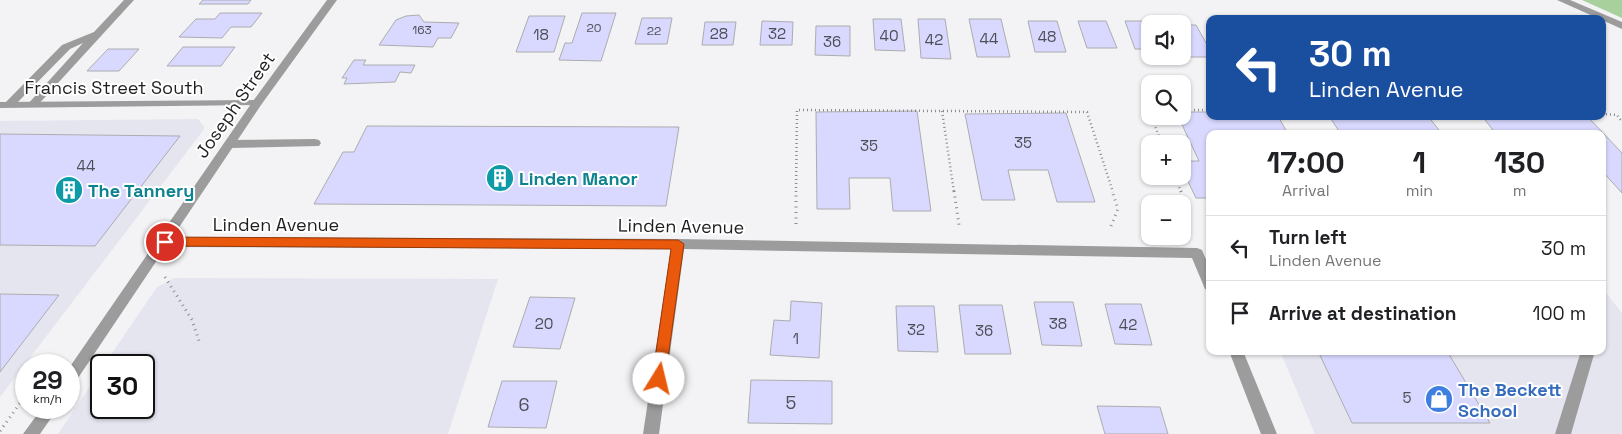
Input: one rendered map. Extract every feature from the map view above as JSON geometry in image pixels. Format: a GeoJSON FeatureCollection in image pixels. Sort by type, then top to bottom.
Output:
{"type":"FeatureCollection","features":[{"type":"Feature","properties":{"kind":"street"},"geometry":{"type":"LineString","coordinates":[[32,105],[130,0]]}},
{"type":"Feature","properties":{"kind":"street","name":"Joseph Street"},"geometry":{"type":"LineString","coordinates":[[80,364],[258,103],[332,0]]}},
{"type":"Feature","properties":{"kind":"street"},"geometry":{"type":"LineString","coordinates":[[1562,0],[1597,15]]}},
{"type":"Feature","properties":{"kind":"street"},"geometry":{"type":"LineString","coordinates":[[1606,19],[1622,26]]}},
{"type":"Feature","properties":{"kind":"street"},"geometry":{"type":"LineString","coordinates":[[4,105],[66,47],[99,33]]}},
{"type":"Feature","properties":{"kind":"street","name":"Francis Street South"},"geometry":{"type":"LineString","coordinates":[[4,105],[258,103]]}},
{"type":"Feature","properties":{"kind":"street"},"geometry":{"type":"LineString","coordinates":[[230,144],[315,144]]}},
{"type":"Feature","properties":{"kind":"street","name":"Linden Avenue"},"geometry":{"type":"LineString","coordinates":[[165,242],[678,244],[1197,253],[1206,275]]}},
{"type":"Feature","properties":{"kind":"street"},"geometry":{"type":"LineString","coordinates":[[650,434],[678,244]]}},
{"type":"Feature","properties":{"kind":"street"},"geometry":{"type":"LineString","coordinates":[[1238,355],[1269,434]]}},
{"type":"Feature","properties":{"kind":"street"},"geometry":{"type":"LineString","coordinates":[[1563,434],[1587,355]]}},
{"type":"Feature","properties":{"kind":"street"},"geometry":{"type":"LineString","coordinates":[[31,434],[42,419]]}},
{"type":"Feature","properties":{"kind":"path"},"geometry":{"type":"LineString","coordinates":[[796,224],[797,110],[1088,112],[1118,209],[1111,226]]}},
{"type":"Feature","properties":{"kind":"path"},"geometry":{"type":"LineString","coordinates":[[1191,110],[1206,110]]}},
{"type":"Feature","properties":{"kind":"path"},"geometry":{"type":"LineString","coordinates":[[942,111],[959,225]]}},
{"type":"Feature","properties":{"kind":"path"},"geometry":{"type":"LineString","coordinates":[[1606,114],[1617,115],[1622,122]]}},
{"type":"Feature","properties":{"kind":"path"},"geometry":{"type":"LineString","coordinates":[[164,274],[192,320],[199,341]]}},
{"type":"Feature","properties":{"kind":"path"},"geometry":{"type":"LineString","coordinates":[[0,431],[15,410]]}},
{"type":"Feature","properties":{"kind":"shaded area"},"geometry":{"type":"Polygon","coordinates":[[[198,119],[205,128],[33,354],[15,354],[15,377],[0,397],[0,121],[198,119]]]}},
{"type":"Feature","properties":{"kind":"shaded area"},"geometry":{"type":"Polygon","coordinates":[[[174,278],[498,279],[448,434],[58,434],[68,419],[80,419],[80,401],[90,386],[90,419],[155,419],[155,354],[111,354],[157,287],[174,278]]]}},
{"type":"Feature","properties":{"kind":"shaded area"},"geometry":{"type":"Polygon","coordinates":[[[1606,293],[1622,313],[1622,434],[1315,434],[1282,355],[1606,355],[1606,293]]]}},
{"type":"Feature","properties":{"kind":"green space"},"geometry":{"type":"Polygon","coordinates":[[[1582,0],[1622,0],[1622,18],[1582,0]]]}},
{"type":"Feature","properties":{"kind":"building"},"geometry":{"type":"Polygon","coordinates":[[[203,0],[251,0],[248,4],[199,4],[203,0]]]}},
{"type":"Feature","properties":{"kind":"building"},"geometry":{"type":"Polygon","coordinates":[[[220,13],[262,13],[251,27],[231,27],[222,38],[179,37],[196,19],[215,19],[220,13]]]}},
{"type":"Feature","properties":{"kind":"building"},"geometry":{"type":"Polygon","coordinates":[[[582,13],[616,13],[601,61],[559,60],[565,43],[572,43],[582,13]]]}},
{"type":"Feature","properties":{"kind":"building"},"geometry":{"type":"Polygon","coordinates":[[[419,15],[424,22],[459,23],[451,38],[438,38],[433,47],[379,45],[396,20],[406,16],[419,15]]]}},
{"type":"Feature","properties":{"kind":"building"},"geometry":{"type":"Polygon","coordinates":[[[529,16],[565,16],[554,52],[516,52],[529,16]]]}},
{"type":"Feature","properties":{"kind":"building"},"geometry":{"type":"Polygon","coordinates":[[[642,18],[672,18],[667,44],[635,44],[642,18]]]}},
{"type":"Feature","properties":{"kind":"building"},"geometry":{"type":"Polygon","coordinates":[[[873,19],[901,19],[905,51],[875,50],[873,19]]]}},
{"type":"Feature","properties":{"kind":"building"},"geometry":{"type":"Polygon","coordinates":[[[918,19],[945,19],[951,59],[921,58],[918,19]]]}},
{"type":"Feature","properties":{"kind":"building"},"geometry":{"type":"Polygon","coordinates":[[[969,19],[1001,19],[1010,57],[977,57],[969,19]]]}},
{"type":"Feature","properties":{"kind":"building"},"geometry":{"type":"Polygon","coordinates":[[[762,21],[793,22],[792,45],[760,45],[762,21]]]}},
{"type":"Feature","properties":{"kind":"building"},"geometry":{"type":"Polygon","coordinates":[[[1028,21],[1057,21],[1066,52],[1035,52],[1028,21]]]}},
{"type":"Feature","properties":{"kind":"building"},"geometry":{"type":"Polygon","coordinates":[[[1078,21],[1106,21],[1117,48],[1087,48],[1078,21]]]}},
{"type":"Feature","properties":{"kind":"building"},"geometry":{"type":"Polygon","coordinates":[[[1125,21],[1141,21],[1141,49],[1135,49],[1125,21]]]}},
{"type":"Feature","properties":{"kind":"building"},"geometry":{"type":"Polygon","coordinates":[[[705,22],[736,22],[733,45],[702,45],[705,22]]]}},
{"type":"Feature","properties":{"kind":"building"},"geometry":{"type":"Polygon","coordinates":[[[1191,25],[1196,25],[1206,43],[1206,57],[1191,57],[1191,25]]]}},
{"type":"Feature","properties":{"kind":"building"},"geometry":{"type":"Polygon","coordinates":[[[816,26],[850,26],[850,56],[815,55],[816,26]]]}},
{"type":"Feature","properties":{"kind":"building"},"geometry":{"type":"Polygon","coordinates":[[[183,47],[235,47],[221,66],[167,66],[183,47]]]}},
{"type":"Feature","properties":{"kind":"building"},"geometry":{"type":"Polygon","coordinates":[[[108,49],[139,49],[119,71],[87,71],[108,49]]]}},
{"type":"Feature","properties":{"kind":"building"},"geometry":{"type":"Polygon","coordinates":[[[354,60],[366,60],[363,65],[415,65],[411,73],[400,72],[395,82],[344,84],[347,78],[342,78],[354,60]]]}},
{"type":"Feature","properties":{"kind":"building"},"geometry":{"type":"Polygon","coordinates":[[[917,111],[931,211],[893,211],[890,178],[849,178],[850,209],[817,209],[816,112],[917,111]]]}},
{"type":"Feature","properties":{"kind":"building"},"geometry":{"type":"Polygon","coordinates":[[[1191,112],[1206,112],[1206,120],[1280,120],[1286,130],[1206,130],[1206,198],[1196,198],[1190,185],[1191,161],[1199,161],[1191,144],[1191,135],[1187,135],[1182,125],[1191,125],[1191,112]]]}},
{"type":"Feature","properties":{"kind":"building"},"geometry":{"type":"Polygon","coordinates":[[[1066,113],[1095,202],[1057,202],[1048,170],[1008,170],[1015,200],[982,200],[965,114],[1066,113]]]}},
{"type":"Feature","properties":{"kind":"building"},"geometry":{"type":"Polygon","coordinates":[[[1332,120],[1431,120],[1439,130],[1338,130],[1332,120]]]}},
{"type":"Feature","properties":{"kind":"building"},"geometry":{"type":"Polygon","coordinates":[[[1485,120],[1591,120],[1600,130],[1493,130],[1485,120]]]}},
{"type":"Feature","properties":{"kind":"building","name":"Linden Manor"},"geometry":{"type":"Polygon","coordinates":[[[367,126],[679,127],[666,206],[314,204],[343,152],[354,152],[367,126]]]}},
{"type":"Feature","properties":{"kind":"building","name":"The Tannery"},"geometry":{"type":"Polygon","coordinates":[[[0,134],[180,136],[95,246],[0,245],[0,134]]]}},
{"type":"Feature","properties":{"kind":"building"},"geometry":{"type":"Polygon","coordinates":[[[1606,136],[1622,153],[1622,193],[1606,175],[1606,136]]]}},
{"type":"Feature","properties":{"kind":"building"},"geometry":{"type":"Polygon","coordinates":[[[0,294],[59,295],[0,372],[0,294]]]}},
{"type":"Feature","properties":{"kind":"building"},"geometry":{"type":"Polygon","coordinates":[[[530,297],[575,298],[560,349],[513,347],[530,297]]]}},
{"type":"Feature","properties":{"kind":"building"},"geometry":{"type":"Polygon","coordinates":[[[791,301],[822,303],[819,358],[770,355],[774,320],[790,321],[791,301]]]}},
{"type":"Feature","properties":{"kind":"building"},"geometry":{"type":"Polygon","coordinates":[[[1034,302],[1073,302],[1082,346],[1042,345],[1034,302]]]}},
{"type":"Feature","properties":{"kind":"building"},"geometry":{"type":"Polygon","coordinates":[[[1105,304],[1141,304],[1152,345],[1115,344],[1105,304]]]}},
{"type":"Feature","properties":{"kind":"building"},"geometry":{"type":"Polygon","coordinates":[[[959,305],[1002,305],[1011,354],[965,354],[959,305]]]}},
{"type":"Feature","properties":{"kind":"building"},"geometry":{"type":"Polygon","coordinates":[[[896,306],[934,306],[938,352],[898,351],[896,306]]]}},
{"type":"Feature","properties":{"kind":"building"},"geometry":{"type":"Polygon","coordinates":[[[1320,355],[1449,355],[1490,423],[1352,423],[1320,355]]]}},
{"type":"Feature","properties":{"kind":"building"},"geometry":{"type":"Polygon","coordinates":[[[751,380],[832,381],[832,424],[748,423],[751,380]]]}},
{"type":"Feature","properties":{"kind":"building"},"geometry":{"type":"Polygon","coordinates":[[[502,381],[557,381],[546,428],[488,427],[502,381]]]}},
{"type":"Feature","properties":{"kind":"building"},"geometry":{"type":"Polygon","coordinates":[[[1097,406],[1160,407],[1168,434],[1105,434],[1097,406]]]}},
{"type":"Feature","properties":{"kind":"place","name":"Linden Manor"},"geometry":{"type":"Point","coordinates":[500,178]}},
{"type":"Feature","properties":{"kind":"place","name":"The Tannery"},"geometry":{"type":"Point","coordinates":[69,190]}},
{"type":"Feature","properties":{"kind":"place","name":"The Beckett School"},"geometry":{"type":"Point","coordinates":[1439,399]}},
{"type":"Feature","properties":{"kind":"route"},"geometry":{"type":"LineString","coordinates":[[165,242],[678,244],[659,379]]}}]}
